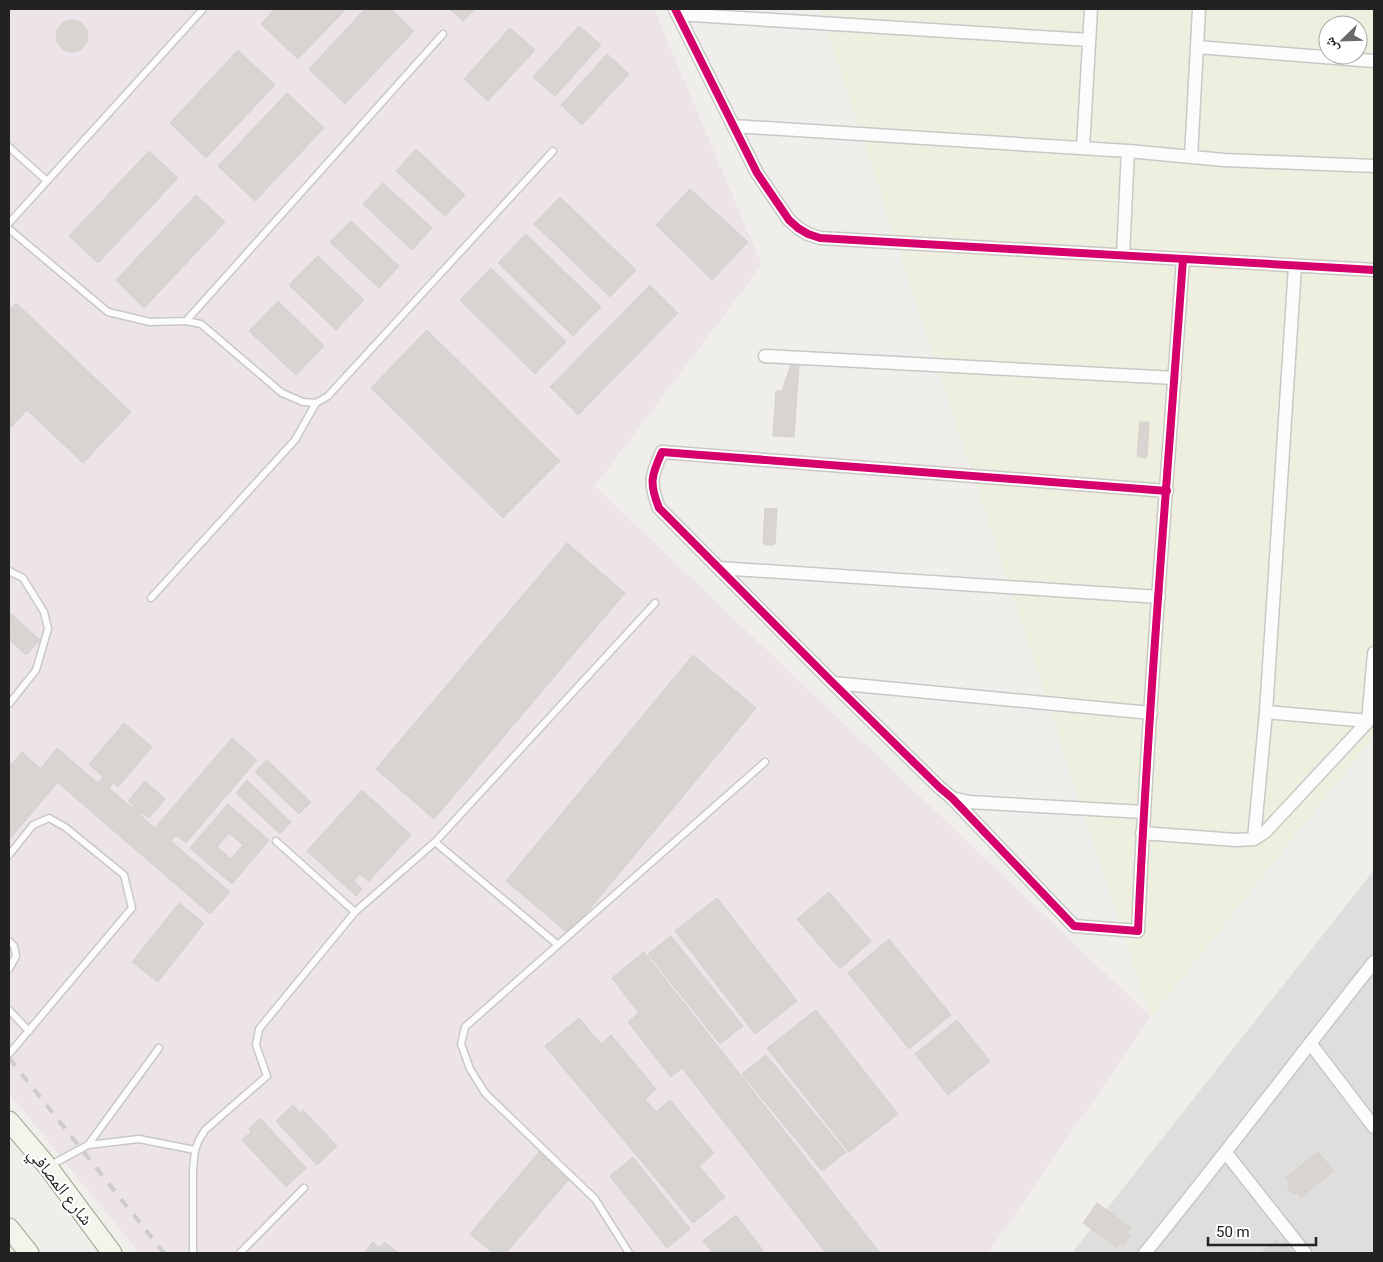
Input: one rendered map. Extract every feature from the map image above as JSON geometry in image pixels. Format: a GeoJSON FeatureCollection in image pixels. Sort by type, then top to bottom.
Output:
{"type":"FeatureCollection","features":[{"type":"Feature","properties":{"kind":"main road","name":"شارع المصافي"},"geometry":{"type":"LineString","coordinates":[[9,1121],[48,1167],[112,1253]]}},
{"type":"Feature","properties":{"kind":"main road"},"geometry":{"type":"LineString","coordinates":[[9,1228],[29,1253]]}},
{"type":"Feature","properties":{"kind":"street"},"geometry":{"type":"LineString","coordinates":[[1083,148],[1091,9]]}},
{"type":"Feature","properties":{"kind":"street"},"geometry":{"type":"LineString","coordinates":[[1191,157],[1199,9]]}},
{"type":"Feature","properties":{"kind":"street"},"geometry":{"type":"LineString","coordinates":[[676,11],[1089,40]]}},
{"type":"Feature","properties":{"kind":"street"},"geometry":{"type":"LineString","coordinates":[[676,11],[756,174],[790,220],[808,234],[820,238],[1374,270]]}},
{"type":"Feature","properties":{"kind":"street"},"geometry":{"type":"LineString","coordinates":[[1197,47],[1374,61]]}},
{"type":"Feature","properties":{"kind":"street"},"geometry":{"type":"LineString","coordinates":[[733,126],[1128,151],[1224,160],[1374,166]]}},
{"type":"Feature","properties":{"kind":"street"},"geometry":{"type":"LineString","coordinates":[[1122,255],[1128,151]]}},
{"type":"Feature","properties":{"kind":"street"},"geometry":{"type":"LineString","coordinates":[[1167,491],[662,452],[652,474],[653,494],[659,508],[833,683],[952,798],[1074,926],[1138,931],[1142,833],[1167,491],[1183,259]]}},
{"type":"Feature","properties":{"kind":"street"},"geometry":{"type":"LineString","coordinates":[[1254,839],[1266,712],[1295,266]]}},
{"type":"Feature","properties":{"kind":"street"},"geometry":{"type":"LineString","coordinates":[[765,356],[1175,378]]}},
{"type":"Feature","properties":{"kind":"street"},"geometry":{"type":"LineString","coordinates":[[719,568],[1159,597]]}},
{"type":"Feature","properties":{"kind":"street"},"geometry":{"type":"LineString","coordinates":[[1142,833],[1236,840],[1254,839],[1265,832],[1371,718],[1374,653]]}},
{"type":"Feature","properties":{"kind":"street"},"geometry":{"type":"LineString","coordinates":[[833,683],[1151,713]]}},
{"type":"Feature","properties":{"kind":"street"},"geometry":{"type":"LineString","coordinates":[[1266,712],[1371,718]]}},
{"type":"Feature","properties":{"kind":"street"},"geometry":{"type":"LineString","coordinates":[[952,798],[969,802],[1144,812]]}},
{"type":"Feature","properties":{"kind":"street"},"geometry":{"type":"LineString","coordinates":[[1146,1253],[1374,962]]}},
{"type":"Feature","properties":{"kind":"street"},"geometry":{"type":"LineString","coordinates":[[1310,1043],[1374,1128]]}},
{"type":"Feature","properties":{"kind":"street"},"geometry":{"type":"LineString","coordinates":[[1226,1153],[1305,1253]]}},
{"type":"Feature","properties":{"kind":"lane"},"geometry":{"type":"LineString","coordinates":[[9,224],[203,9]]}},
{"type":"Feature","properties":{"kind":"lane"},"geometry":{"type":"LineString","coordinates":[[186,321],[443,34]]}},
{"type":"Feature","properties":{"kind":"lane"},"geometry":{"type":"LineString","coordinates":[[9,147],[47,180]]}},
{"type":"Feature","properties":{"kind":"lane"},"geometry":{"type":"LineString","coordinates":[[9,229],[108,312],[150,322],[186,321],[201,324],[282,394],[303,402],[316,402],[328,396],[553,151]]}},
{"type":"Feature","properties":{"kind":"lane"},"geometry":{"type":"LineString","coordinates":[[151,598],[295,440],[316,402]]}},
{"type":"Feature","properties":{"kind":"lane"},"geometry":{"type":"LineString","coordinates":[[9,571],[23,578],[44,612],[48,629],[36,670],[9,704]]}},
{"type":"Feature","properties":{"kind":"lane"},"geometry":{"type":"LineString","coordinates":[[194,1253],[193,1170],[195,1150],[205,1130],[267,1076],[256,1045],[260,1029],[355,912],[435,842],[655,603]]}},
{"type":"Feature","properties":{"kind":"lane"},"geometry":{"type":"LineString","coordinates":[[629,1253],[595,1199],[485,1093],[470,1069],[462,1044],[465,1027],[765,762]]}},
{"type":"Feature","properties":{"kind":"lane"},"geometry":{"type":"LineString","coordinates":[[9,855],[33,825],[49,818],[65,827],[124,874],[132,908],[9,1054]]}},
{"type":"Feature","properties":{"kind":"lane"},"geometry":{"type":"LineString","coordinates":[[276,841],[355,912]]}},
{"type":"Feature","properties":{"kind":"lane"},"geometry":{"type":"LineString","coordinates":[[435,842],[558,945]]}},
{"type":"Feature","properties":{"kind":"lane"},"geometry":{"type":"LineString","coordinates":[[9,940],[14,946],[16,956],[9,969]]}},
{"type":"Feature","properties":{"kind":"lane"},"geometry":{"type":"LineString","coordinates":[[9,1010],[29,1031]]}},
{"type":"Feature","properties":{"kind":"lane"},"geometry":{"type":"LineString","coordinates":[[88,1145],[159,1048]]}},
{"type":"Feature","properties":{"kind":"lane"},"geometry":{"type":"LineString","coordinates":[[48,1167],[88,1145],[139,1139],[195,1150]]}},
{"type":"Feature","properties":{"kind":"lane"},"geometry":{"type":"LineString","coordinates":[[240,1253],[304,1188]]}},
{"type":"Feature","properties":{"kind":"shaded area"},"geometry":{"type":"Polygon","coordinates":[[[9,9],[654,9],[762,265],[595,486],[1151,1017],[988,1253],[139,1253],[9,1093],[9,9]]]}},
{"type":"Feature","properties":{"kind":"shaded area"},"geometry":{"type":"Polygon","coordinates":[[[1374,870],[1374,1253],[1072,1253],[1374,870]]]}},
{"type":"Feature","properties":{"kind":"green space"},"geometry":{"type":"Polygon","coordinates":[[[820,9],[1374,9],[1374,736],[1151,1017],[820,9]]]}},
{"type":"Feature","properties":{"kind":"building"},"geometry":{"type":"Polygon","coordinates":[[[275,9],[346,9],[298,59],[261,24],[275,9]]]}},
{"type":"Feature","properties":{"kind":"building"},"geometry":{"type":"Polygon","coordinates":[[[365,9],[391,9],[414,31],[345,104],[309,69],[365,9]]]}},
{"type":"Feature","properties":{"kind":"building"},"geometry":{"type":"Polygon","coordinates":[[[450,9],[475,9],[463,21],[450,9]]]}},
{"type":"Feature","properties":{"kind":"building"},"geometry":{"type":"Polygon","coordinates":[[[72,20],[78,21],[83,25],[87,30],[87,42],[83,47],[78,51],[72,52],[66,51],[61,47],[57,42],[56,36],[57,30],[61,25],[66,21],[72,20]]]}},
{"type":"Feature","properties":{"kind":"building"},"geometry":{"type":"Polygon","coordinates":[[[579,26],[601,45],[555,96],[533,77],[579,26]]]}},
{"type":"Feature","properties":{"kind":"building"},"geometry":{"type":"Polygon","coordinates":[[[510,28],[535,50],[488,101],[464,79],[510,28]]]}},
{"type":"Feature","properties":{"kind":"building"},"geometry":{"type":"Polygon","coordinates":[[[238,50],[275,85],[206,158],[170,123],[238,50]]]}},
{"type":"Feature","properties":{"kind":"building"},"geometry":{"type":"Polygon","coordinates":[[[607,54],[629,74],[582,125],[561,105],[607,54]]]}},
{"type":"Feature","properties":{"kind":"building"},"geometry":{"type":"Polygon","coordinates":[[[287,93],[324,128],[255,201],[218,166],[287,93]]]}},
{"type":"Feature","properties":{"kind":"building"},"geometry":{"type":"Polygon","coordinates":[[[416,149],[465,195],[445,216],[396,171],[416,149]]]}},
{"type":"Feature","properties":{"kind":"building"},"geometry":{"type":"Polygon","coordinates":[[[149,151],[178,178],[98,263],[69,236],[149,151]]]}},
{"type":"Feature","properties":{"kind":"building"},"geometry":{"type":"Polygon","coordinates":[[[383,183],[432,228],[412,250],[363,204],[383,183]]]}},
{"type":"Feature","properties":{"kind":"building"},"geometry":{"type":"Polygon","coordinates":[[[690,189],[748,242],[712,280],[656,225],[690,189]]]}},
{"type":"Feature","properties":{"kind":"building"},"geometry":{"type":"Polygon","coordinates":[[[196,195],[225,222],[144,308],[116,280],[196,195]]]}},
{"type":"Feature","properties":{"kind":"building"},"geometry":{"type":"Polygon","coordinates":[[[560,197],[636,270],[610,297],[534,224],[560,197]]]}},
{"type":"Feature","properties":{"kind":"building"},"geometry":{"type":"Polygon","coordinates":[[[351,221],[399,266],[379,288],[330,242],[351,221]]]}},
{"type":"Feature","properties":{"kind":"building"},"geometry":{"type":"Polygon","coordinates":[[[526,234],[601,307],[573,336],[498,263],[526,234]]]}},
{"type":"Feature","properties":{"kind":"building"},"geometry":{"type":"Polygon","coordinates":[[[318,256],[364,300],[336,330],[289,285],[318,256]]]}},
{"type":"Feature","properties":{"kind":"building"},"geometry":{"type":"Polygon","coordinates":[[[491,268],[566,342],[535,374],[460,300],[491,268]]]}},
{"type":"Feature","properties":{"kind":"building"},"geometry":{"type":"Polygon","coordinates":[[[650,285],[678,313],[578,415],[550,387],[650,285]]]}},
{"type":"Feature","properties":{"kind":"building"},"geometry":{"type":"Polygon","coordinates":[[[278,301],[324,346],[296,375],[249,331],[278,301]]]}},
{"type":"Feature","properties":{"kind":"building"},"geometry":{"type":"Polygon","coordinates":[[[16,303],[131,412],[83,463],[27,410],[9,429],[9,311],[16,303]]]}},
{"type":"Feature","properties":{"kind":"building"},"geometry":{"type":"Polygon","coordinates":[[[427,330],[560,461],[503,518],[371,388],[427,330]]]}},
{"type":"Feature","properties":{"kind":"building"},"geometry":{"type":"Polygon","coordinates":[[[791,364],[799,365],[794,437],[773,436],[776,391],[782,391],[791,364]]]}},
{"type":"Feature","properties":{"kind":"building"},"geometry":{"type":"Polygon","coordinates":[[[1140,422],[1149,422],[1147,457],[1145,458],[1137,456],[1140,422]]]}},
{"type":"Feature","properties":{"kind":"building"},"geometry":{"type":"Polygon","coordinates":[[[765,508],[777,509],[775,544],[773,543],[773,545],[765,545],[766,543],[763,543],[765,508]]]}},
{"type":"Feature","properties":{"kind":"building"},"geometry":{"type":"Polygon","coordinates":[[[567,543],[625,593],[434,819],[376,769],[567,543]]]}},
{"type":"Feature","properties":{"kind":"building"},"geometry":{"type":"Polygon","coordinates":[[[9,612],[40,640],[26,655],[9,639],[9,612]]]}},
{"type":"Feature","properties":{"kind":"building"},"geometry":{"type":"Polygon","coordinates":[[[693,655],[756,708],[569,934],[506,881],[693,655]]]}},
{"type":"Feature","properties":{"kind":"building"},"geometry":{"type":"Polygon","coordinates":[[[124,723],[152,747],[118,787],[114,782],[109,788],[132,808],[134,806],[128,801],[145,781],[165,799],[149,818],[141,812],[140,815],[155,828],[232,738],[257,760],[186,843],[176,835],[171,841],[230,892],[210,914],[41,768],[57,748],[98,783],[103,777],[89,764],[124,723]]]}},
{"type":"Feature","properties":{"kind":"building"},"geometry":{"type":"Polygon","coordinates":[[[22,752],[57,783],[9,840],[9,767],[22,752]]]}},
{"type":"Feature","properties":{"kind":"building"},"geometry":{"type":"Polygon","coordinates":[[[267,760],[311,802],[299,814],[255,772],[267,760]]]}},
{"type":"Feature","properties":{"kind":"building"},"geometry":{"type":"Polygon","coordinates":[[[247,780],[291,822],[280,834],[236,793],[247,780]]]}},
{"type":"Feature","properties":{"kind":"building"},"geometry":{"type":"Polygon","coordinates":[[[362,790],[411,835],[369,881],[359,874],[354,881],[362,889],[356,896],[307,851],[362,790]]]}},
{"type":"Feature","properties":{"kind":"building"},"geometry":{"type":"Polygon","coordinates":[[[228,804],[269,840],[232,884],[190,848],[228,804]],[[229,833],[217,847],[231,859],[243,845],[229,833]]]}},
{"type":"Feature","properties":{"kind":"building"},"geometry":{"type":"Polygon","coordinates":[[[829,892],[871,941],[840,969],[797,919],[829,892]]]}},
{"type":"Feature","properties":{"kind":"building"},"geometry":{"type":"Polygon","coordinates":[[[717,898],[797,1001],[755,1034],[675,931],[717,898]]]}},
{"type":"Feature","properties":{"kind":"building"},"geometry":{"type":"Polygon","coordinates":[[[179,903],[204,923],[158,982],[132,962],[179,903]]]}},
{"type":"Feature","properties":{"kind":"building"},"geometry":{"type":"Polygon","coordinates":[[[671,936],[743,1026],[720,1044],[648,954],[671,936]]]}},
{"type":"Feature","properties":{"kind":"building"},"geometry":{"type":"Polygon","coordinates":[[[889,939],[951,1015],[909,1049],[848,973],[889,939]]]}},
{"type":"Feature","properties":{"kind":"building"},"geometry":{"type":"Polygon","coordinates":[[[644,952],[880,1253],[826,1253],[682,1068],[671,1077],[628,1022],[639,1013],[612,978],[644,952]]]}},
{"type":"Feature","properties":{"kind":"building"},"geometry":{"type":"Polygon","coordinates":[[[816,1010],[898,1114],[849,1152],[767,1048],[816,1010]]]}},
{"type":"Feature","properties":{"kind":"building"},"geometry":{"type":"Polygon","coordinates":[[[579,1018],[601,1044],[611,1035],[656,1089],[645,1099],[656,1112],[670,1100],[714,1153],[699,1166],[725,1197],[693,1223],[545,1046],[579,1018]]]}},
{"type":"Feature","properties":{"kind":"building"},"geometry":{"type":"Polygon","coordinates":[[[957,1020],[990,1061],[948,1095],[915,1054],[957,1020]]]}},
{"type":"Feature","properties":{"kind":"building"},"geometry":{"type":"Polygon","coordinates":[[[766,1055],[846,1152],[822,1171],[742,1074],[766,1055]]]}},
{"type":"Feature","properties":{"kind":"building"},"geometry":{"type":"Polygon","coordinates":[[[293,1105],[300,1113],[303,1110],[337,1146],[317,1165],[276,1121],[293,1105]]]}},
{"type":"Feature","properties":{"kind":"building"},"geometry":{"type":"Polygon","coordinates":[[[260,1118],[306,1168],[286,1187],[242,1140],[251,1132],[249,1129],[260,1118]]]}},
{"type":"Feature","properties":{"kind":"building"},"geometry":{"type":"Polygon","coordinates":[[[539,1152],[570,1178],[506,1253],[493,1253],[470,1234],[539,1152]]]}},
{"type":"Feature","properties":{"kind":"building"},"geometry":{"type":"Polygon","coordinates":[[[1318,1152],[1333,1171],[1301,1197],[1296,1192],[1293,1194],[1287,1187],[1290,1184],[1286,1178],[1318,1152]]]}},
{"type":"Feature","properties":{"kind":"building"},"geometry":{"type":"Polygon","coordinates":[[[633,1157],[690,1229],[667,1248],[610,1176],[633,1157]]]}},
{"type":"Feature","properties":{"kind":"building"},"geometry":{"type":"Polygon","coordinates":[[[1097,1203],[1131,1228],[1127,1233],[1130,1236],[1124,1244],[1120,1242],[1116,1247],[1083,1223],[1097,1203]]]}},
{"type":"Feature","properties":{"kind":"building"},"geometry":{"type":"Polygon","coordinates":[[[736,1215],[765,1253],[713,1253],[703,1241],[736,1215]]]}},
{"type":"Feature","properties":{"kind":"building"},"geometry":{"type":"Polygon","coordinates":[[[1277,1240],[1281,1246],[1284,1243],[1291,1251],[1288,1253],[1260,1253],[1277,1240]]]}},
{"type":"Feature","properties":{"kind":"building"},"geometry":{"type":"Polygon","coordinates":[[[373,1242],[379,1248],[385,1242],[398,1253],[364,1253],[373,1242]]]}},
{"type":"Feature","properties":{"kind":"railway"},"geometry":{"type":"LineString","coordinates":[[9,1058],[164,1253]]}},
{"type":"Feature","properties":{"kind":"cycle path"},"geometry":{"type":"LineString","coordinates":[[675,9],[757,173],[789,220],[808,234],[820,238],[1374,270]]}},
{"type":"Feature","properties":{"kind":"cycle path"},"geometry":{"type":"LineString","coordinates":[[1167,491],[662,452],[655,467],[653,480],[654,492],[659,508],[833,683],[952,798],[1074,926],[1138,931],[1152,679],[1164,511],[1171,427],[1183,259]]}}]}
